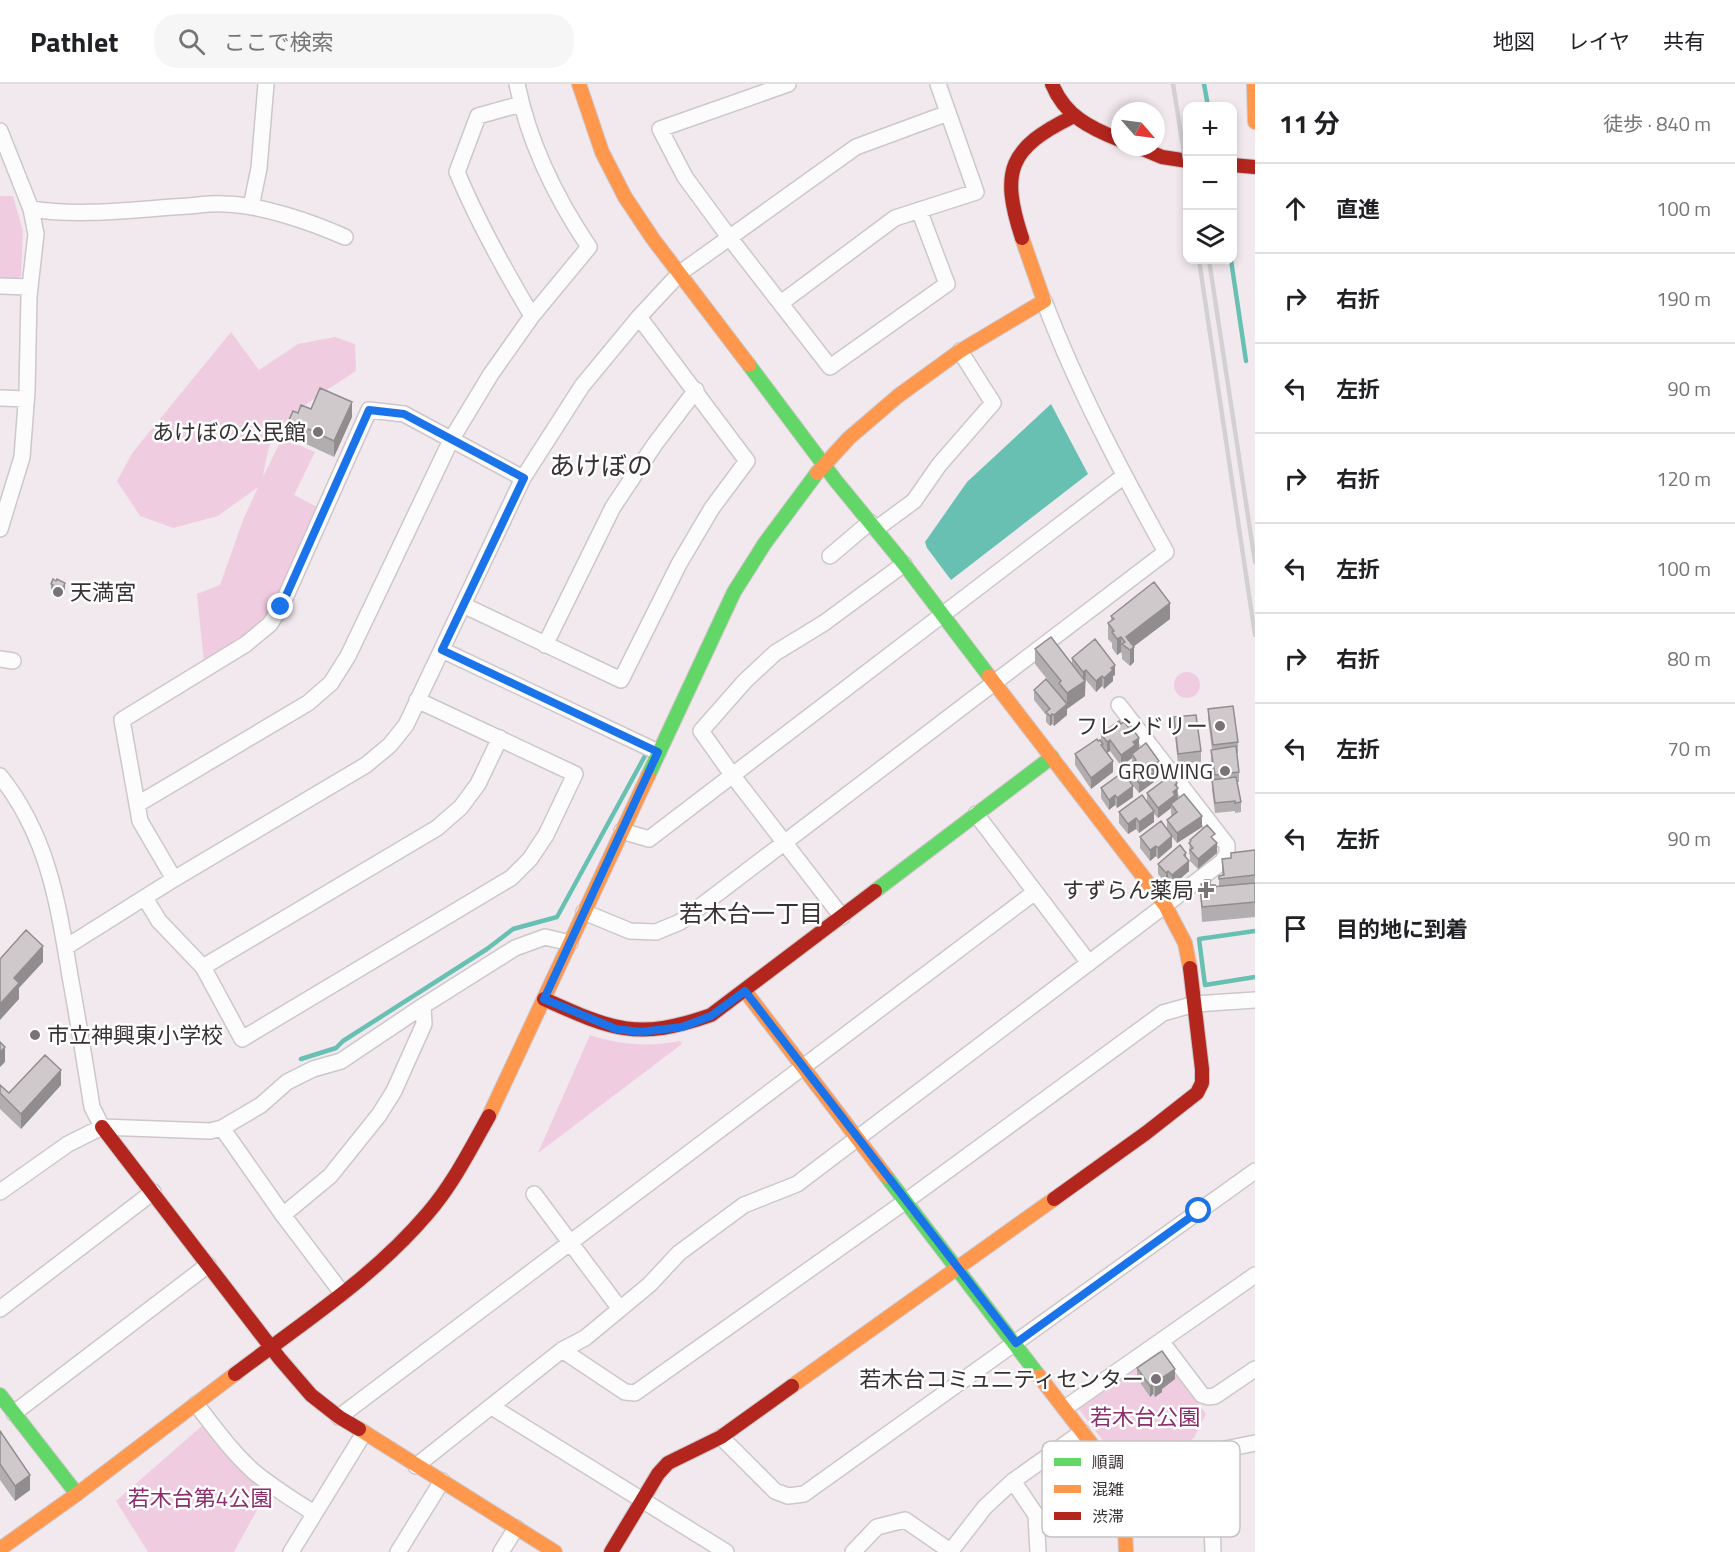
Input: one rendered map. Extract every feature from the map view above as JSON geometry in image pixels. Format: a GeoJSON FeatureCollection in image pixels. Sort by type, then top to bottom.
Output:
{"type":"FeatureCollection","features":[{"type":"Feature","properties":{"kind":"street"},"geometry":{"type":"LineString","coordinates":[[251,207],[259,168],[266,84]]}},
{"type":"Feature","properties":{"kind":"street"},"geometry":{"type":"LineString","coordinates":[[138,804],[309,703],[331,683],[348,656],[451,440],[491,374],[532,315],[589,248],[570,220],[547,175],[521,104],[517,84]]}},
{"type":"Feature","properties":{"kind":"street"},"geometry":{"type":"LineString","coordinates":[[579,84],[602,152],[625,197],[653,239],[681,273],[823,464],[904,564],[1165,905],[1185,943],[1189,956],[1202,1069],[1202,1083],[1197,1093],[1146,1133],[721,1437],[668,1463],[658,1474],[611,1552]]}},
{"type":"Feature","properties":{"kind":"street"},"geometry":{"type":"LineString","coordinates":[[788,84],[748,91],[660,129],[685,177],[830,367],[946,284],[919,210]]}},
{"type":"Feature","properties":{"kind":"street"},"geometry":{"type":"LineString","coordinates":[[781,303],[895,218],[976,192],[938,84]]}},
{"type":"Feature","properties":{"kind":"street"},"geometry":{"type":"LineString","coordinates":[[1052,84],[1055,94],[1072,117],[1111,136]]}},
{"type":"Feature","properties":{"kind":"street"},"geometry":{"type":"LineString","coordinates":[[1254,84],[1255,122]]}},
{"type":"Feature","properties":{"kind":"street"},"geometry":{"type":"LineString","coordinates":[[521,104],[478,116],[457,172],[472,209],[493,250],[532,315]]}},
{"type":"Feature","properties":{"kind":"street"},"geometry":{"type":"LineString","coordinates":[[66,947],[174,879],[366,765],[390,745],[406,725],[524,478],[582,386],[639,317],[681,273],[856,147],[948,113]]}},
{"type":"Feature","properties":{"kind":"street"},"geometry":{"type":"LineString","coordinates":[[584,912],[630,931],[656,932],[680,922],[1166,552],[1124,476],[1064,356],[1011,204],[1010,186],[1013,168],[1025,147],[1043,131],[1072,117]]}},
{"type":"Feature","properties":{"kind":"street"},"geometry":{"type":"LineString","coordinates":[[0,529],[7,481],[22,457],[30,287],[36,234],[31,209],[1,135]]}},
{"type":"Feature","properties":{"kind":"street"},"geometry":{"type":"LineString","coordinates":[[1160,156],[1183,160]]}},
{"type":"Feature","properties":{"kind":"street"},"geometry":{"type":"LineString","coordinates":[[1237,165],[1255,167]]}},
{"type":"Feature","properties":{"kind":"street"},"geometry":{"type":"LineString","coordinates":[[31,209],[56,213],[225,204],[251,207],[317,224],[345,237]]}},
{"type":"Feature","properties":{"kind":"street"},"geometry":{"type":"LineString","coordinates":[[0,286],[30,287]]}},
{"type":"Feature","properties":{"kind":"street"},"geometry":{"type":"LineString","coordinates":[[0,1549],[77,1494],[342,1293],[395,1248],[429,1212],[457,1173],[499,1098],[734,592],[765,543],[823,464],[849,438],[898,396],[960,351],[1044,301]]}},
{"type":"Feature","properties":{"kind":"street"},"geometry":{"type":"LineString","coordinates":[[463,605],[621,680],[678,564],[712,508],[747,461],[696,390],[639,317]]}},
{"type":"Feature","properties":{"kind":"street"},"geometry":{"type":"LineString","coordinates":[[830,556],[914,501],[939,465],[993,403],[960,351]]}},
{"type":"Feature","properties":{"kind":"street"},"geometry":{"type":"LineString","coordinates":[[545,645],[614,507],[655,444],[696,390]]}},
{"type":"Feature","properties":{"kind":"street"},"geometry":{"type":"LineString","coordinates":[[0,398],[26,399]]}},
{"type":"Feature","properties":{"kind":"street"},"geometry":{"type":"LineString","coordinates":[[174,879],[140,821],[122,720],[246,644],[270,624],[281,607],[369,410],[404,414],[524,478]]}},
{"type":"Feature","properties":{"kind":"street"},"geometry":{"type":"LineString","coordinates":[[622,831],[649,839],[1124,476]]}},
{"type":"Feature","properties":{"kind":"street"},"geometry":{"type":"LineString","coordinates":[[842,917],[701,731],[745,681],[775,653],[824,623],[904,564]]}},
{"type":"Feature","properties":{"kind":"street"},"geometry":{"type":"LineString","coordinates":[[442,650],[658,752]]}},
{"type":"Feature","properties":{"kind":"street"},"geometry":{"type":"LineString","coordinates":[[145,898],[159,921],[203,967],[242,1039],[511,878],[530,859],[546,836],[575,774],[417,700]]}},
{"type":"Feature","properties":{"kind":"street"},"geometry":{"type":"LineString","coordinates":[[416,1466],[562,1350],[585,1338],[649,1285],[679,1253],[744,1205],[797,1184],[1222,862],[1227,854],[1227,845],[1119,705]]}},
{"type":"Feature","properties":{"kind":"street"},"geometry":{"type":"LineString","coordinates":[[203,967],[437,828],[461,807],[478,784],[500,738]]}},
{"type":"Feature","properties":{"kind":"street"},"geometry":{"type":"LineString","coordinates":[[544,999],[616,1029],[640,1032],[682,1027],[711,1016],[1052,757]]}},
{"type":"Feature","properties":{"kind":"street"},"geometry":{"type":"LineString","coordinates":[[0,776],[31,822],[55,892],[93,1107],[102,1127],[271,1347],[312,1395],[339,1417],[555,1552]]}},
{"type":"Feature","properties":{"kind":"street"},"geometry":{"type":"LineString","coordinates":[[976,814],[1089,963]]}},
{"type":"Feature","properties":{"kind":"street"},"geometry":{"type":"LineString","coordinates":[[339,1417],[1035,892]]}},
{"type":"Feature","properties":{"kind":"street"},"geometry":{"type":"LineString","coordinates":[[0,1192],[68,1144],[102,1127],[210,1131],[222,1128],[261,1105],[287,1082],[313,1069],[341,1062],[423,1006],[515,948],[545,937],[570,943]]}},
{"type":"Feature","properties":{"kind":"street"},"geometry":{"type":"LineString","coordinates":[[745,991],[1089,1441]]}},
{"type":"Feature","properties":{"kind":"street"},"geometry":{"type":"LineString","coordinates":[[562,1350],[625,1392],[635,1393],[906,1201],[1163,1013],[1194,1004],[1255,1000]]}},
{"type":"Feature","properties":{"kind":"street"},"geometry":{"type":"LineString","coordinates":[[283,1215],[330,1176],[379,1115],[394,1091],[424,1024],[423,1006]]}},
{"type":"Feature","properties":{"kind":"street"},"geometry":{"type":"LineString","coordinates":[[222,1128],[283,1215],[342,1293]]}},
{"type":"Feature","properties":{"kind":"street"},"geometry":{"type":"LineString","coordinates":[[721,1437],[775,1491],[788,1496],[804,1494],[1255,1171]]}},
{"type":"Feature","properties":{"kind":"street"},"geometry":{"type":"LineString","coordinates":[[0,1309],[153,1191]]}},
{"type":"Feature","properties":{"kind":"street"},"geometry":{"type":"LineString","coordinates":[[534,1194],[620,1309]]}},
{"type":"Feature","properties":{"kind":"street"},"geometry":{"type":"LineString","coordinates":[[14,1413],[208,1265]]}},
{"type":"Feature","properties":{"kind":"street"},"geometry":{"type":"LineString","coordinates":[[1065,1408],[1255,1275]]}},
{"type":"Feature","properties":{"kind":"street"},"geometry":{"type":"LineString","coordinates":[[1161,1341],[1202,1395],[1208,1398],[1215,1396],[1255,1369]]}},
{"type":"Feature","properties":{"kind":"street"},"geometry":{"type":"LineString","coordinates":[[0,1395],[77,1494]]}},
{"type":"Feature","properties":{"kind":"street"},"geometry":{"type":"LineString","coordinates":[[196,1404],[230,1447],[252,1470],[314,1513]]}},
{"type":"Feature","properties":{"kind":"street"},"geometry":{"type":"LineString","coordinates":[[492,1407],[726,1552]]}},
{"type":"Feature","properties":{"kind":"street"},"geometry":{"type":"LineString","coordinates":[[1069,1441],[1082,1432]]}},
{"type":"Feature","properties":{"kind":"street"},"geometry":{"type":"LineString","coordinates":[[291,1552],[364,1433]]}},
{"type":"Feature","properties":{"kind":"street"},"geometry":{"type":"LineString","coordinates":[[1240,1446],[1255,1443]]}},
{"type":"Feature","properties":{"kind":"street"},"geometry":{"type":"LineString","coordinates":[[853,1552],[877,1527],[905,1520],[950,1552],[985,1507],[1013,1481],[1042,1460]]}},
{"type":"Feature","properties":{"kind":"street"},"geometry":{"type":"LineString","coordinates":[[398,1552],[442,1481]]}},
{"type":"Feature","properties":{"kind":"street"},"geometry":{"type":"LineString","coordinates":[[1013,1481],[1036,1515],[1038,1552]]}},
{"type":"Feature","properties":{"kind":"street"},"geometry":{"type":"LineString","coordinates":[[501,1552],[516,1528]]}},
{"type":"Feature","properties":{"kind":"street"},"geometry":{"type":"LineString","coordinates":[[1126,1537],[1126,1552]]}},
{"type":"Feature","properties":{"kind":"street"},"geometry":{"type":"LineString","coordinates":[[1212,1537],[1213,1552]]}},
{"type":"Feature","properties":{"kind":"green space"},"geometry":{"type":"Polygon","coordinates":[[[0,196],[13,196],[23,231],[21,276],[14,281],[0,281],[0,196]]]}},
{"type":"Feature","properties":{"kind":"green space"},"geometry":{"type":"Polygon","coordinates":[[[231,332],[259,370],[298,344],[335,337],[355,344],[356,371],[298,411],[272,440],[263,477],[282,438],[315,452],[294,495],[317,507],[288,579],[267,616],[229,648],[204,663],[197,594],[220,585],[243,520],[258,487],[218,516],[173,528],[140,516],[117,481],[133,452],[231,332]]]}},
{"type":"Feature","properties":{"kind":"green space"},"geometry":{"type":"Polygon","coordinates":[[[1187,672],[1196,676],[1200,685],[1196,694],[1187,698],[1178,694],[1174,685],[1178,676],[1187,672]]]}},
{"type":"Feature","properties":{"kind":"green space"},"geometry":{"type":"Polygon","coordinates":[[[590,1035],[634,1044],[680,1041],[682,1044],[538,1153],[590,1035]]]}},
{"type":"Feature","properties":{"kind":"green space","name":"若木台公園"},"geometry":{"type":"Polygon","coordinates":[[[1157,1352],[1165,1355],[1206,1414],[1194,1438],[1190,1441],[1103,1441],[1078,1408],[1157,1352]]]}},
{"type":"Feature","properties":{"kind":"green space","name":"若木台第4公園"},"geometry":{"type":"Polygon","coordinates":[[[204,1424],[268,1490],[234,1552],[148,1552],[116,1501],[204,1424]]]}},
{"type":"Feature","properties":{"kind":"shaded area"},"geometry":{"type":"Polygon","coordinates":[[[1051,404],[1088,474],[951,580],[925,542],[967,482],[1051,404]]]}},
{"type":"Feature","properties":{"kind":"building"},"geometry":{"type":"Polygon","coordinates":[[[320,388],[352,402],[334,441],[289,420],[293,411],[298,413],[301,405],[311,409],[320,388]]]}},
{"type":"Feature","properties":{"kind":"building"},"geometry":{"type":"Polygon","coordinates":[[[53,579],[65,583],[61,592],[52,588],[53,579]]]}},
{"type":"Feature","properties":{"kind":"building"},"geometry":{"type":"Polygon","coordinates":[[[1154,582],[1170,603],[1126,637],[1134,647],[1130,650],[1122,644],[1125,642],[1121,637],[1117,639],[1108,623],[1114,619],[1111,616],[1154,582]]]}},
{"type":"Feature","properties":{"kind":"building"},"geometry":{"type":"Polygon","coordinates":[[[1051,637],[1085,681],[1067,693],[1059,683],[1061,681],[1035,649],[1051,637]]]}},
{"type":"Feature","properties":{"kind":"building"},"geometry":{"type":"Polygon","coordinates":[[[1095,639],[1115,665],[1104,678],[1102,676],[1096,681],[1086,670],[1083,672],[1072,658],[1095,639]]]}},
{"type":"Feature","properties":{"kind":"building"},"geometry":{"type":"Polygon","coordinates":[[[1046,679],[1067,704],[1050,716],[1046,712],[1050,709],[1034,690],[1046,679]]]}},
{"type":"Feature","properties":{"kind":"building"},"geometry":{"type":"Polygon","coordinates":[[[1233,706],[1238,742],[1213,745],[1208,709],[1233,706]]]}},
{"type":"Feature","properties":{"kind":"building"},"geometry":{"type":"Polygon","coordinates":[[[1196,715],[1201,751],[1178,754],[1174,717],[1196,715]]]}},
{"type":"Feature","properties":{"kind":"building"},"geometry":{"type":"Polygon","coordinates":[[[1119,721],[1121,724],[1124,722],[1128,727],[1130,725],[1139,738],[1133,742],[1135,745],[1121,755],[1110,740],[1107,742],[1101,734],[1119,721]]]}},
{"type":"Feature","properties":{"kind":"building"},"geometry":{"type":"Polygon","coordinates":[[[1097,739],[1103,744],[1101,745],[1113,761],[1091,778],[1075,754],[1097,739]]]}},
{"type":"Feature","properties":{"kind":"building"},"geometry":{"type":"Polygon","coordinates":[[[1146,743],[1159,761],[1150,767],[1154,772],[1139,783],[1127,767],[1136,760],[1132,754],[1146,743]]]}},
{"type":"Feature","properties":{"kind":"building"},"geometry":{"type":"Polygon","coordinates":[[[1236,746],[1239,772],[1215,775],[1211,750],[1236,746]]]}},
{"type":"Feature","properties":{"kind":"building"},"geometry":{"type":"Polygon","coordinates":[[[1123,772],[1133,786],[1117,798],[1115,795],[1109,800],[1101,788],[1123,772]]]}},
{"type":"Feature","properties":{"kind":"building"},"geometry":{"type":"Polygon","coordinates":[[[1171,775],[1178,788],[1173,792],[1175,795],[1158,808],[1147,793],[1171,775]]]}},
{"type":"Feature","properties":{"kind":"building"},"geometry":{"type":"Polygon","coordinates":[[[1236,777],[1241,802],[1215,803],[1212,780],[1236,777]]]}},
{"type":"Feature","properties":{"kind":"building"},"geometry":{"type":"Polygon","coordinates":[[[1184,794],[1202,816],[1177,833],[1167,820],[1177,812],[1171,804],[1184,794]]]}},
{"type":"Feature","properties":{"kind":"building"},"geometry":{"type":"Polygon","coordinates":[[[1142,795],[1154,811],[1139,822],[1136,818],[1128,824],[1119,812],[1142,795]]]}},
{"type":"Feature","properties":{"kind":"building"},"geometry":{"type":"Polygon","coordinates":[[[1161,821],[1172,836],[1158,848],[1156,846],[1150,850],[1140,837],[1161,821]]]}},
{"type":"Feature","properties":{"kind":"building"},"geometry":{"type":"Polygon","coordinates":[[[1207,825],[1215,834],[1211,837],[1217,843],[1198,859],[1190,850],[1193,848],[1189,843],[1207,825]]]}},
{"type":"Feature","properties":{"kind":"building"},"geometry":{"type":"Polygon","coordinates":[[[1180,845],[1189,861],[1172,875],[1168,871],[1166,873],[1158,864],[1180,845]]]}},
{"type":"Feature","properties":{"kind":"building"},"geometry":{"type":"Polygon","coordinates":[[[1255,850],[1255,875],[1219,879],[1219,876],[1224,875],[1222,859],[1231,858],[1231,853],[1255,850]]]}},
{"type":"Feature","properties":{"kind":"building"},"geometry":{"type":"Polygon","coordinates":[[[1205,880],[1210,880],[1210,885],[1215,885],[1215,887],[1202,888],[1201,884],[1206,883],[1205,880]]]}},
{"type":"Feature","properties":{"kind":"building"},"geometry":{"type":"Polygon","coordinates":[[[1255,883],[1255,902],[1202,907],[1200,888],[1255,883]]]}},
{"type":"Feature","properties":{"kind":"building"},"geometry":{"type":"Polygon","coordinates":[[[26,930],[43,946],[14,978],[19,983],[0,1004],[0,959],[26,930]]]}},
{"type":"Feature","properties":{"kind":"building"},"geometry":{"type":"Polygon","coordinates":[[[0,1042],[5,1047],[0,1052],[0,1042]]]}},
{"type":"Feature","properties":{"kind":"building"},"geometry":{"type":"Polygon","coordinates":[[[45,1055],[61,1070],[21,1114],[0,1093],[0,1085],[9,1093],[45,1055]]]}},
{"type":"Feature","properties":{"kind":"building"},"geometry":{"type":"Polygon","coordinates":[[[1162,1351],[1175,1369],[1160,1379],[1162,1381],[1155,1386],[1153,1384],[1150,1386],[1137,1368],[1162,1351]]]}},
{"type":"Feature","properties":{"kind":"building"},"geometry":{"type":"Polygon","coordinates":[[[0,1431],[30,1475],[15,1486],[0,1464],[0,1431]]]}},
{"type":"Feature","properties":{"kind":"waterway"},"geometry":{"type":"LineString","coordinates":[[1204,84],[1207,102]]}},
{"type":"Feature","properties":{"kind":"waterway"},"geometry":{"type":"LineString","coordinates":[[1232,264],[1246,361]]}},
{"type":"Feature","properties":{"kind":"waterway"},"geometry":{"type":"LineString","coordinates":[[301,1059],[336,1048],[343,1041],[487,949],[513,929],[557,917],[646,754]]}},
{"type":"Feature","properties":{"kind":"waterway"},"geometry":{"type":"LineString","coordinates":[[1255,931],[1199,939],[1205,985],[1255,977]]}},
{"type":"Feature","properties":{"kind":"railway"},"geometry":{"type":"LineString","coordinates":[[1173,84],[1184,156]]}},
{"type":"Feature","properties":{"kind":"railway"},"geometry":{"type":"LineString","coordinates":[[1200,264],[1255,635]]}},
{"type":"Feature","properties":{"kind":"railway"},"geometry":{"type":"LineString","coordinates":[[1210,264],[1255,562]]}},
{"type":"Feature","properties":{"kind":"traffic: fast"},"geometry":{"type":"LineString","coordinates":[[749,365],[836,481],[904,564],[989,676]]}},
{"type":"Feature","properties":{"kind":"traffic: fast"},"geometry":{"type":"LineString","coordinates":[[648,776],[734,592],[765,543],[817,473]]}},
{"type":"Feature","properties":{"kind":"traffic: fast"},"geometry":{"type":"LineString","coordinates":[[875,891],[1052,757]]}},
{"type":"Feature","properties":{"kind":"traffic: fast"},"geometry":{"type":"LineString","coordinates":[[886,1176],[1039,1376]]}},
{"type":"Feature","properties":{"kind":"traffic: fast"},"geometry":{"type":"LineString","coordinates":[[0,1395],[77,1494]]}},
{"type":"Feature","properties":{"kind":"traffic: slow"},"geometry":{"type":"LineString","coordinates":[[579,84],[602,152],[625,197],[653,239],[749,365]]}},
{"type":"Feature","properties":{"kind":"traffic: slow"},"geometry":{"type":"LineString","coordinates":[[1254,84],[1255,122]]}},
{"type":"Feature","properties":{"kind":"traffic: slow"},"geometry":{"type":"LineString","coordinates":[[817,473],[849,438],[898,396],[960,351],[1044,301],[1022,238]]}},
{"type":"Feature","properties":{"kind":"traffic: slow"},"geometry":{"type":"LineString","coordinates":[[989,676],[1165,905],[1185,943],[1190,968]]}},
{"type":"Feature","properties":{"kind":"traffic: slow"},"geometry":{"type":"LineString","coordinates":[[489,1116],[648,776]]}},
{"type":"Feature","properties":{"kind":"traffic: slow"},"geometry":{"type":"LineString","coordinates":[[745,991],[886,1176]]}},
{"type":"Feature","properties":{"kind":"traffic: slow"},"geometry":{"type":"LineString","coordinates":[[792,1386],[1054,1199]]}},
{"type":"Feature","properties":{"kind":"traffic: slow"},"geometry":{"type":"LineString","coordinates":[[0,1549],[77,1494],[235,1374]]}},
{"type":"Feature","properties":{"kind":"traffic: slow"},"geometry":{"type":"LineString","coordinates":[[1039,1376],[1089,1441]]}},
{"type":"Feature","properties":{"kind":"traffic: slow"},"geometry":{"type":"LineString","coordinates":[[359,1429],[555,1552]]}},
{"type":"Feature","properties":{"kind":"traffic: slow"},"geometry":{"type":"LineString","coordinates":[[1125,1537],[1126,1552]]}},
{"type":"Feature","properties":{"kind":"traffic: jam"},"geometry":{"type":"LineString","coordinates":[[1052,84],[1057,95],[1071,113],[1111,136]]}},
{"type":"Feature","properties":{"kind":"traffic: jam"},"geometry":{"type":"LineString","coordinates":[[1022,238],[1012,195],[1015,164],[1023,151],[1035,140],[1072,117]]}},
{"type":"Feature","properties":{"kind":"traffic: jam"},"geometry":{"type":"LineString","coordinates":[[1160,156],[1183,160]]}},
{"type":"Feature","properties":{"kind":"traffic: jam"},"geometry":{"type":"LineString","coordinates":[[1237,165],[1255,167]]}},
{"type":"Feature","properties":{"kind":"traffic: jam"},"geometry":{"type":"LineString","coordinates":[[544,999],[608,1025],[644,1030],[663,1028],[711,1015],[875,891]]}},
{"type":"Feature","properties":{"kind":"traffic: jam"},"geometry":{"type":"LineString","coordinates":[[1054,1199],[1197,1093],[1202,1083],[1202,1069],[1190,968]]}},
{"type":"Feature","properties":{"kind":"traffic: jam"},"geometry":{"type":"LineString","coordinates":[[235,1374],[361,1279],[407,1236],[445,1190],[489,1116]]}},
{"type":"Feature","properties":{"kind":"traffic: jam"},"geometry":{"type":"LineString","coordinates":[[102,1127],[280,1359],[311,1395],[359,1429]]}},
{"type":"Feature","properties":{"kind":"traffic: jam"},"geometry":{"type":"LineString","coordinates":[[611,1552],[658,1474],[668,1463],[721,1437],[792,1386]]}},
{"type":"Feature","properties":{"kind":"place","name":"あけぼの公民館"},"geometry":{"type":"Point","coordinates":[318,432]}},
{"type":"Feature","properties":{"kind":"place","name":"天満宮"},"geometry":{"type":"Point","coordinates":[58,592]}},
{"type":"Feature","properties":{"kind":"place","name":"フレンドリー"},"geometry":{"type":"Point","coordinates":[1220,726]}},
{"type":"Feature","properties":{"kind":"place","name":"GROWING"},"geometry":{"type":"Point","coordinates":[1225,771]}},
{"type":"Feature","properties":{"kind":"place","name":"すずらん薬局"},"geometry":{"type":"Point","coordinates":[1206,890]}},
{"type":"Feature","properties":{"kind":"place","name":"市立神興東小学校"},"geometry":{"type":"Point","coordinates":[35,1035]}},
{"type":"Feature","properties":{"kind":"place","name":"若木台コミュ二ティセンター"},"geometry":{"type":"Point","coordinates":[1156,1379]}},
{"type":"Feature","properties":{"kind":"district","name":"あけぼの"},"geometry":{"type":"Point","coordinates":[601,466]}},
{"type":"Feature","properties":{"kind":"district","name":"若木台一丁目"},"geometry":{"type":"Point","coordinates":[751,914]}},
{"type":"Feature","properties":{"kind":"route"},"geometry":{"type":"LineString","coordinates":[[281,607],[369,410],[404,414],[524,478],[442,650],[658,752],[544,999],[616,1029],[640,1032],[682,1027],[711,1016],[745,991],[1016,1343],[1199,1211]]}}]}
